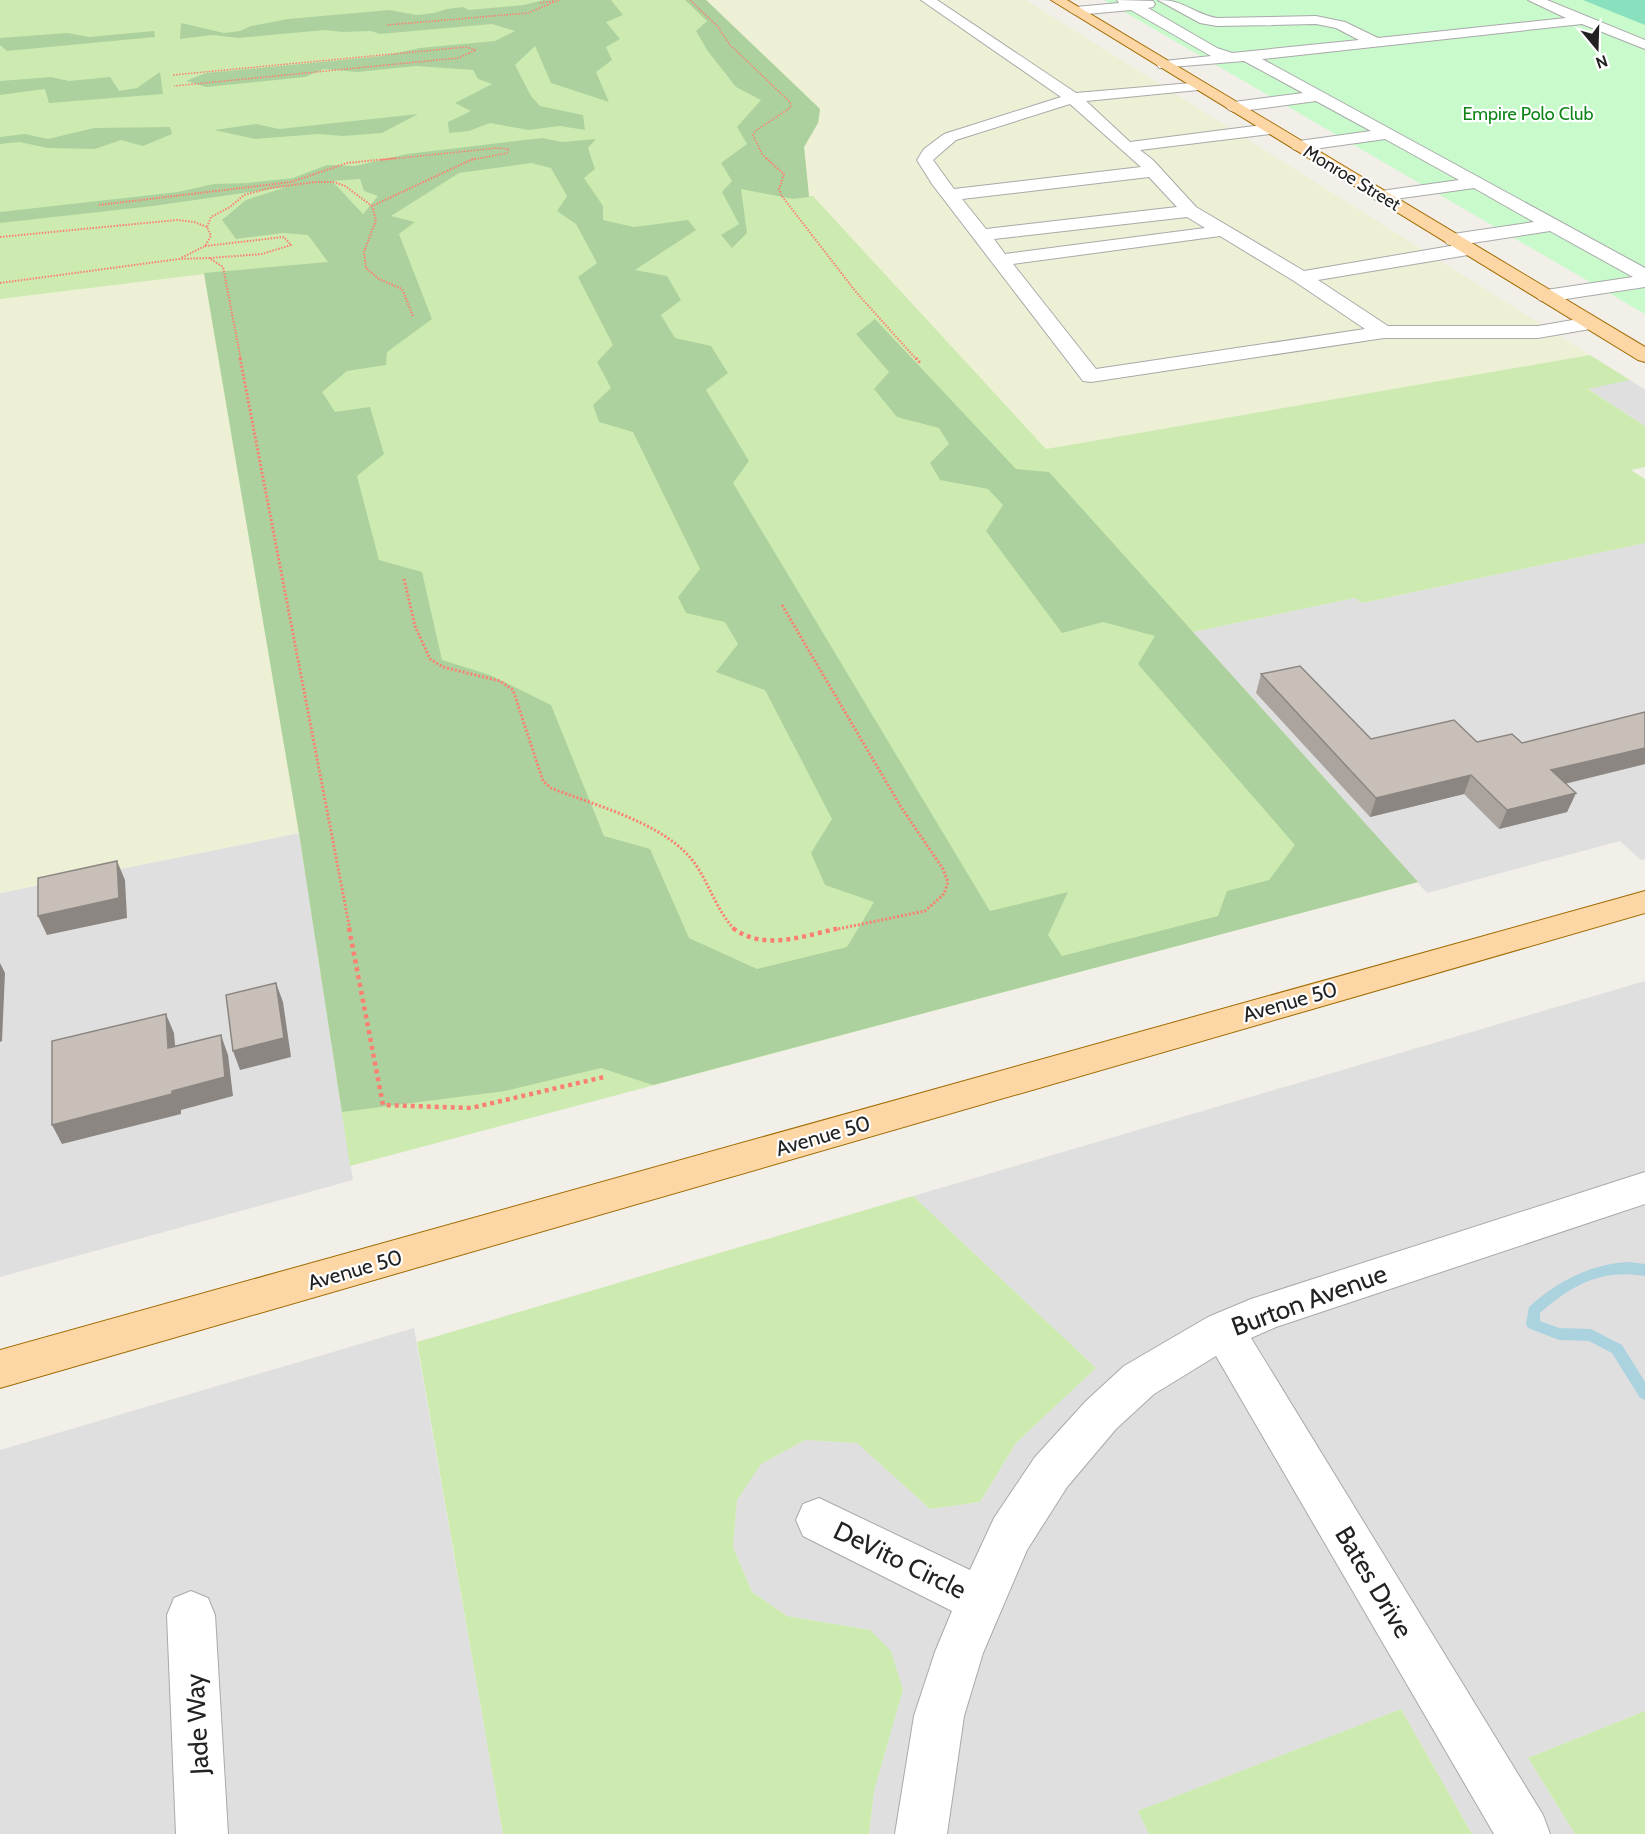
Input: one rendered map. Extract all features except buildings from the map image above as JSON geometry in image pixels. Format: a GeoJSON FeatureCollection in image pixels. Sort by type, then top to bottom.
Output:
{"type":"FeatureCollection","features":[{"type":"Feature","properties":{"kind":"main road","name":"Monroe Street"},"geometry":{"type":"LineString","coordinates":[[1058,0],[1645,356]]}},
{"type":"Feature","properties":{"kind":"main road","name":"Avenue 50"},"geometry":{"type":"LineString","coordinates":[[0,1369],[1645,902]]}},
{"type":"Feature","properties":{"kind":"street"},"geometry":{"type":"LineString","coordinates":[[928,0],[1073,98],[1153,171],[1190,212],[1301,277],[1384,332]]}},
{"type":"Feature","properties":{"kind":"street"},"geometry":{"type":"LineString","coordinates":[[1076,11],[1128,3],[1183,0]]}},
{"type":"Feature","properties":{"kind":"street"},"geometry":{"type":"LineString","coordinates":[[1535,0],[1645,45]]}},
{"type":"Feature","properties":{"kind":"street"},"geometry":{"type":"LineString","coordinates":[[1166,1],[1205,20],[1217,22],[1316,20],[1340,25],[1376,42]]}},
{"type":"Feature","properties":{"kind":"street"},"geometry":{"type":"LineString","coordinates":[[1128,3],[1212,51],[1238,57],[1319,96],[1645,276]]}},
{"type":"Feature","properties":{"kind":"street"},"geometry":{"type":"LineString","coordinates":[[1164,64],[1583,20]]}},
{"type":"Feature","properties":{"kind":"street"},"geometry":{"type":"LineString","coordinates":[[1198,85],[1073,98],[966,131],[939,144],[925,160],[1091,376],[1384,332],[1538,332],[1590,323]]}},
{"type":"Feature","properties":{"kind":"street"},"geometry":{"type":"LineString","coordinates":[[1234,107],[1319,96]]}},
{"type":"Feature","properties":{"kind":"street"},"geometry":{"type":"LineString","coordinates":[[1126,147],[1270,129]]}},
{"type":"Feature","properties":{"kind":"street"},"geometry":{"type":"LineString","coordinates":[[1299,146],[1388,134]]}},
{"type":"Feature","properties":{"kind":"street"},"geometry":{"type":"LineString","coordinates":[[950,195],[1153,171]]}},
{"type":"Feature","properties":{"kind":"street"},"geometry":{"type":"LineString","coordinates":[[1381,196],[1476,183]]}},
{"type":"Feature","properties":{"kind":"street"},"geometry":{"type":"LineString","coordinates":[[1148,196],[1171,193]]}},
{"type":"Feature","properties":{"kind":"street"},"geometry":{"type":"LineString","coordinates":[[981,235],[1190,212]]}},
{"type":"Feature","properties":{"kind":"street"},"geometry":{"type":"LineString","coordinates":[[967,217],[990,215]]}},
{"type":"Feature","properties":{"kind":"street"},"geometry":{"type":"LineString","coordinates":[[1301,277],[1552,225]]}},
{"type":"Feature","properties":{"kind":"street"},"geometry":{"type":"LineString","coordinates":[[1000,260],[1220,231]]}},
{"type":"Feature","properties":{"kind":"street"},"geometry":{"type":"LineString","coordinates":[[1546,296],[1645,281]]}},
{"type":"Feature","properties":{"kind":"street","name":"Burton Avenue"},"geometry":{"type":"LineString","coordinates":[[921,1834],[939,1716],[959,1652],[1010,1534],[1045,1481],[1101,1415],[1139,1380],[1223,1330],[1266,1312],[1645,1188]]}},
{"type":"Feature","properties":{"kind":"street","name":"Bates Drive"},"geometry":{"type":"LineString","coordinates":[[1223,1330],[1524,1834]]}},
{"type":"Feature","properties":{"kind":"street","name":"DeVito Circle"},"geometry":{"type":"LineString","coordinates":[[819,1520],[980,1600]]}},
{"type":"Feature","properties":{"kind":"street","name":"Jade Way"},"geometry":{"type":"LineString","coordinates":[[191,1615],[202,1834]]}},
{"type":"Feature","properties":{"kind":"path"},"geometry":{"type":"LineString","coordinates":[[540,3],[559,0]]}},
{"type":"Feature","properties":{"kind":"path"},"geometry":{"type":"LineString","coordinates":[[387,25],[528,12],[559,0]]}},
{"type":"Feature","properties":{"kind":"path"},"geometry":{"type":"LineString","coordinates":[[690,0],[718,27],[730,45],[790,102],[791,106],[787,110],[755,131],[753,135],[762,154],[784,174],[778,189],[856,292],[920,363]]}},
{"type":"Feature","properties":{"kind":"path"},"geometry":{"type":"LineString","coordinates":[[173,75],[382,53],[466,47],[476,50],[465,56],[448,59],[190,83],[174,87]]}},
{"type":"Feature","properties":{"kind":"path"},"geometry":{"type":"LineString","coordinates":[[99,205],[291,182],[347,163],[497,148],[509,150],[507,153],[475,158],[456,165],[414,188],[372,206]]}},
{"type":"Feature","properties":{"kind":"path"},"geometry":{"type":"LineString","coordinates":[[207,227],[211,217],[230,207],[244,195],[270,188],[315,182],[334,182],[345,186],[372,206],[376,220],[365,241],[365,265],[371,275],[402,289],[413,316]]}},
{"type":"Feature","properties":{"kind":"path"},"geometry":{"type":"LineString","coordinates":[[0,237],[177,220],[194,222],[207,227],[211,236],[205,246]]}},
{"type":"Feature","properties":{"kind":"path"},"geometry":{"type":"LineString","coordinates":[[0,283],[179,259],[245,257],[276,252],[291,245],[284,237],[205,246],[179,259]]}},
{"type":"Feature","properties":{"kind":"path"},"geometry":{"type":"LineString","coordinates":[[209,258],[224,267],[383,1105],[471,1108],[604,1077]]}},
{"type":"Feature","properties":{"kind":"path"},"geometry":{"type":"LineString","coordinates":[[404,579],[420,643],[427,656],[438,665],[459,673],[507,683],[513,690],[543,781],[551,788],[652,830],[670,841],[687,855],[698,869],[727,921],[736,932],[760,942],[782,940],[925,911],[945,894],[948,882],[943,869],[901,807],[782,605]]}},
{"type":"Feature","properties":{"kind":"shaded area"},"geometry":{"type":"Polygon","coordinates":[[[1630,380],[1645,390],[1645,426],[1587,388],[1630,380]]]}},
{"type":"Feature","properties":{"kind":"shaded area"},"geometry":{"type":"Polygon","coordinates":[[[1645,543],[1645,859],[1641,860],[1620,841],[1427,893],[1193,632],[1355,598],[1362,603],[1645,543]]]}},
{"type":"Feature","properties":{"kind":"shaded area"},"geometry":{"type":"Polygon","coordinates":[[[299,833],[353,1180],[0,1277],[0,893],[299,833]]]}},
{"type":"Feature","properties":{"kind":"shaded area"},"geometry":{"type":"Polygon","coordinates":[[[1645,981],[1645,1711],[1528,1758],[1575,1834],[1472,1834],[1401,1709],[1139,1811],[1149,1834],[869,1834],[874,1791],[903,1690],[870,1630],[787,1616],[752,1592],[733,1547],[737,1500],[761,1464],[805,1440],[857,1443],[930,1509],[980,1502],[1016,1443],[1096,1368],[913,1196],[1645,981]]]}},
{"type":"Feature","properties":{"kind":"shaded area"},"geometry":{"type":"Polygon","coordinates":[[[414,1328],[503,1834],[0,1834],[0,1450],[414,1328]]]}},
{"type":"Feature","properties":{"kind":"green space"},"geometry":{"type":"Polygon","coordinates":[[[0,0],[706,0],[820,109],[818,123],[804,147],[809,196],[813,196],[1046,449],[1590,355],[1630,380],[1588,389],[1645,426],[1645,467],[1631,470],[1645,479],[1645,543],[1362,603],[1355,598],[1193,632],[1418,882],[350,1166],[299,833],[204,274],[0,299],[0,0]]]}},
{"type":"Feature","properties":{"kind":"green space"},"geometry":{"type":"Polygon","coordinates":[[[543,0],[611,0],[623,15],[606,22],[620,39],[606,47],[612,60],[596,72],[609,102],[551,83],[535,46],[515,65],[531,96],[540,106],[583,115],[585,130],[560,126],[528,130],[490,123],[469,131],[449,133],[448,122],[471,111],[455,103],[492,84],[478,79],[473,70],[416,66],[358,72],[324,69],[305,77],[206,87],[186,81],[206,73],[383,56],[420,48],[495,41],[515,31],[492,24],[380,34],[371,31],[325,30],[238,38],[213,35],[180,39],[181,23],[224,33],[288,19],[389,10],[417,15],[463,7],[469,10],[524,5],[543,0]]]}},
{"type":"Feature","properties":{"kind":"green space"},"geometry":{"type":"Polygon","coordinates":[[[685,0],[706,0],[820,109],[818,123],[804,147],[809,197],[793,199],[741,189],[747,233],[732,248],[721,235],[739,224],[722,192],[732,181],[721,163],[747,144],[737,127],[761,100],[736,87],[707,50],[696,31],[707,21],[685,0]]]}},
{"type":"Feature","properties":{"kind":"green space"},"geometry":{"type":"Polygon","coordinates":[[[706,0],[1026,0],[1590,355],[1046,449],[813,196],[809,197],[804,147],[818,123],[706,0]]]}},
{"type":"Feature","properties":{"kind":"green space","name":"Empire Polo Club"},"geometry":{"type":"Polygon","coordinates":[[[1104,0],[1645,0],[1645,314],[1104,0]]]}},
{"type":"Feature","properties":{"kind":"green space"},"geometry":{"type":"Polygon","coordinates":[[[1583,0],[1645,0],[1645,25],[1583,0]]]}},
{"type":"Feature","properties":{"kind":"green space"},"geometry":{"type":"Polygon","coordinates":[[[154,31],[155,37],[7,51],[0,45],[0,38],[67,33],[89,37],[154,31]]]}},
{"type":"Feature","properties":{"kind":"green space"},"geometry":{"type":"Polygon","coordinates":[[[160,72],[163,94],[49,103],[45,89],[0,95],[0,81],[51,77],[69,81],[110,77],[119,91],[137,88],[160,72]]]}},
{"type":"Feature","properties":{"kind":"green space"},"geometry":{"type":"Polygon","coordinates":[[[418,114],[382,133],[343,136],[318,134],[255,139],[214,130],[256,124],[279,129],[418,114]]]}},
{"type":"Feature","properties":{"kind":"green space"},"geometry":{"type":"Polygon","coordinates":[[[170,127],[172,134],[143,146],[121,140],[95,149],[48,148],[19,142],[0,144],[0,137],[25,134],[48,139],[94,128],[170,127]]]}},
{"type":"Feature","properties":{"kind":"green space"},"geometry":{"type":"Polygon","coordinates":[[[542,138],[562,142],[596,139],[588,148],[595,169],[584,178],[603,206],[603,220],[634,227],[688,220],[696,230],[635,270],[667,276],[681,300],[661,315],[675,338],[711,346],[728,373],[706,390],[749,461],[733,483],[990,911],[1068,892],[1048,935],[1062,956],[1218,916],[1227,891],[1269,880],[1295,845],[1138,664],[1155,636],[1103,622],[1062,633],[986,531],[1003,505],[988,489],[940,480],[930,463],[949,444],[939,428],[897,417],[874,389],[889,372],[856,334],[875,319],[1016,469],[1049,472],[1418,882],[653,1085],[601,1068],[505,1091],[342,1112],[299,833],[204,273],[328,262],[308,235],[283,233],[236,239],[222,220],[246,200],[286,187],[153,206],[0,223],[0,212],[178,192],[214,184],[293,178],[327,165],[355,166],[407,154],[542,138]],[[531,163],[459,173],[391,216],[415,222],[399,234],[432,319],[387,352],[386,365],[347,371],[322,392],[335,412],[370,407],[384,454],[357,476],[379,560],[422,572],[442,660],[490,675],[551,705],[604,836],[650,849],[689,938],[757,969],[847,947],[874,902],[825,885],[811,853],[832,819],[765,690],[716,672],[738,644],[725,622],[686,613],[678,597],[700,569],[633,432],[599,422],[593,405],[611,388],[597,362],[613,345],[578,277],[597,263],[576,224],[557,211],[567,196],[551,168],[531,163]],[[360,179],[332,181],[363,214],[378,196],[364,191],[360,179]]]}},
{"type":"Feature","properties":{"kind":"green space"},"geometry":{"type":"Polygon","coordinates":[[[204,273],[299,833],[0,893],[0,299],[204,273]]]}},
{"type":"Feature","properties":{"kind":"green space"},"geometry":{"type":"Polygon","coordinates":[[[913,1196],[1096,1368],[1016,1443],[980,1502],[930,1509],[857,1443],[805,1440],[761,1464],[737,1500],[733,1547],[752,1592],[787,1616],[870,1630],[891,1651],[903,1690],[874,1791],[869,1834],[503,1834],[417,1342],[913,1196]]]}},
{"type":"Feature","properties":{"kind":"green space"},"geometry":{"type":"Polygon","coordinates":[[[1401,1709],[1472,1834],[1149,1834],[1138,1811],[1401,1709]]]}},
{"type":"Feature","properties":{"kind":"green space"},"geometry":{"type":"Polygon","coordinates":[[[1645,1711],[1645,1834],[1575,1834],[1528,1758],[1645,1711]]]}},
{"type":"Feature","properties":{"kind":"waterway"},"geometry":{"type":"LineString","coordinates":[[1645,1270],[1614,1268],[1585,1276],[1558,1291],[1534,1311],[1533,1324],[1559,1334],[1591,1335],[1617,1349],[1645,1394]]}}]}
